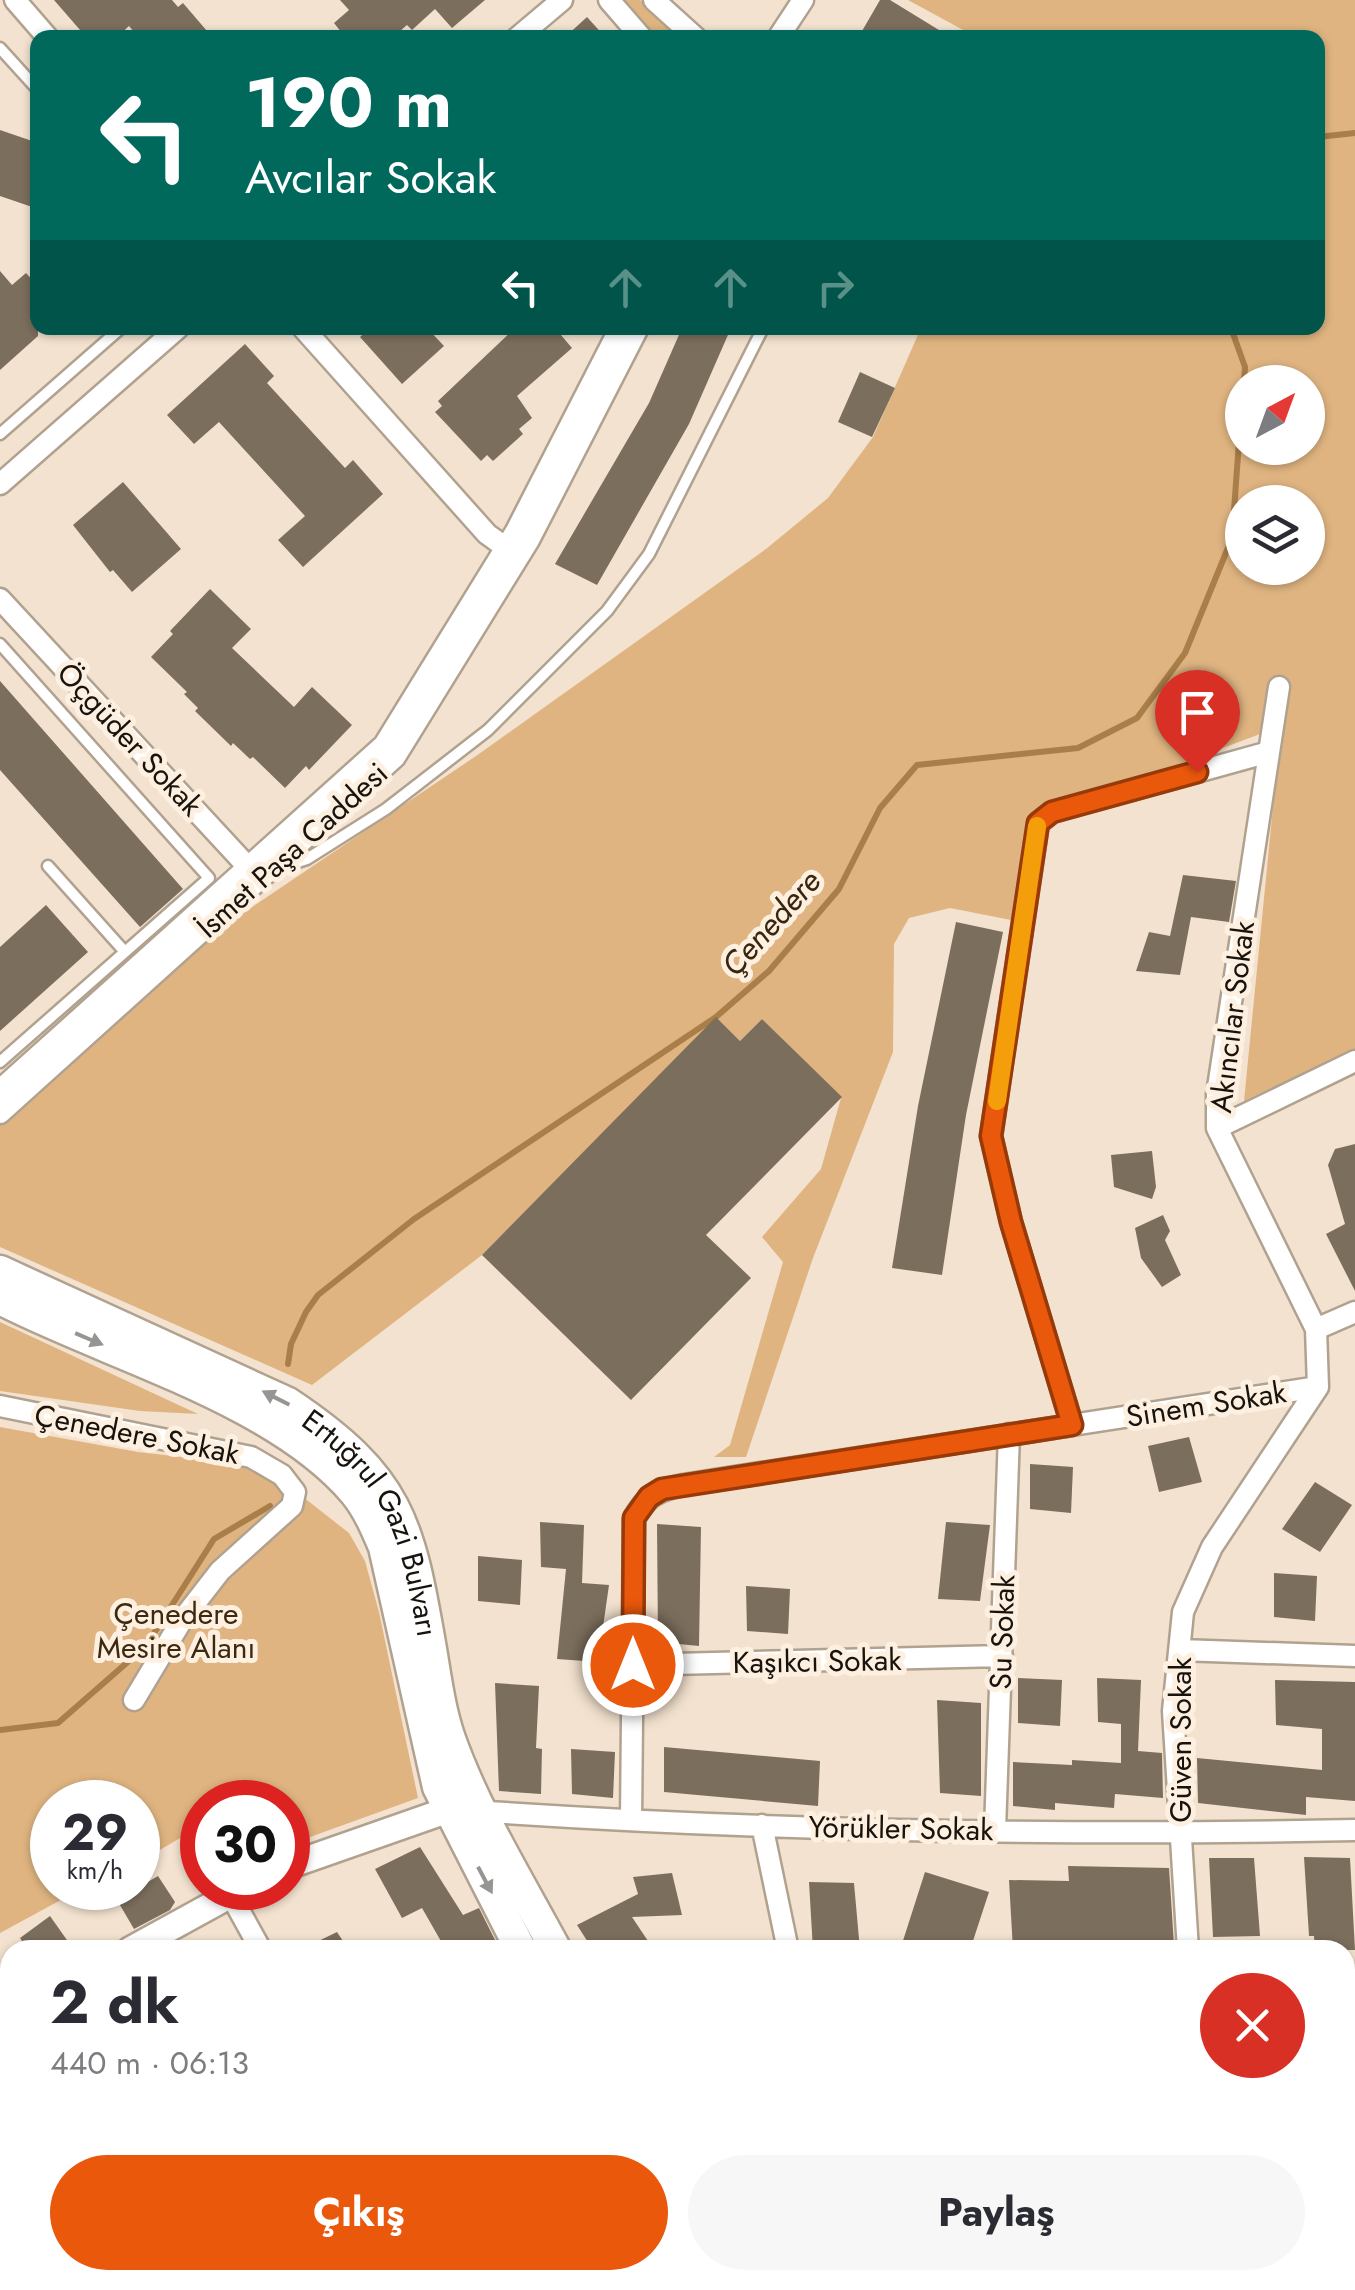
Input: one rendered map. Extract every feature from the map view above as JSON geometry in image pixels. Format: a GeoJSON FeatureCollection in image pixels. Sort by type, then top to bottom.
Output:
{"type":"FeatureCollection","features":[{"type":"Feature","properties":{"kind":"main road","name":"Ertuğrul Gazi Bulvarı"},"geometry":{"type":"LineString","coordinates":[[0,1271],[288,1404],[322,1426],[379,1480],[405,1530],[416,1564],[448,1734],[482,1812],[551,1940]]}},
{"type":"Feature","properties":{"kind":"main road","name":"Ertuğrul Gazi Bulvarı"},"geometry":{"type":"LineString","coordinates":[[0,1299],[264,1422],[305,1446],[356,1494],[384,1547],[432,1766],[448,1810],[517,1940]]}},
{"type":"Feature","properties":{"kind":"street"},"geometry":{"type":"LineString","coordinates":[[15,0],[41,30]]}},
{"type":"Feature","properties":{"kind":"street"},"geometry":{"type":"LineString","coordinates":[[526,30],[562,0]]}},
{"type":"Feature","properties":{"kind":"street"},"geometry":{"type":"LineString","coordinates":[[609,0],[635,30]]}},
{"type":"Feature","properties":{"kind":"street"},"geometry":{"type":"LineString","coordinates":[[654,0],[687,30]]}},
{"type":"Feature","properties":{"kind":"street"},"geometry":{"type":"LineString","coordinates":[[783,30],[803,0]]}},
{"type":"Feature","properties":{"kind":"street"},"geometry":{"type":"LineString","coordinates":[[0,484],[170,335]]}},
{"type":"Feature","properties":{"kind":"street"},"geometry":{"type":"LineString","coordinates":[[309,335],[486,534],[512,552]]}},
{"type":"Feature","properties":{"kind":"street","name":"İsmet Paşa Caddesi"},"geometry":{"type":"LineString","coordinates":[[512,552],[617,335]]}},
{"type":"Feature","properties":{"kind":"street","name":"İsmet Paşa Caddesi"},"geometry":{"type":"LineString","coordinates":[[0,1112],[384,746],[512,552],[634,335]]}},
{"type":"Feature","properties":{"kind":"street","name":"Öçgüder Sokak"},"geometry":{"type":"LineString","coordinates":[[0,599],[256,870]]}},
{"type":"Feature","properties":{"kind":"street","name":"Akıncılar Sokak"},"geometry":{"type":"LineString","coordinates":[[1279,687],[1217,1094],[1218,1128],[1316,1329],[1318,1387]]}},
{"type":"Feature","properties":{"kind":"street"},"geometry":{"type":"LineString","coordinates":[[1072,1425],[1011,1222],[991,1136],[1038,823],[1052,812],[1269,752]]}},
{"type":"Feature","properties":{"kind":"street","name":"İsmet Paşa Caddesi"},"geometry":{"type":"LineString","coordinates":[[0,1090],[256,870]]}},
{"type":"Feature","properties":{"kind":"street"},"geometry":{"type":"LineString","coordinates":[[1218,1128],[1355,1061]]}},
{"type":"Feature","properties":{"kind":"street"},"geometry":{"type":"LineString","coordinates":[[1316,1329],[1355,1312]]}},
{"type":"Feature","properties":{"kind":"street","name":"Sinem Sokak"},"geometry":{"type":"LineString","coordinates":[[631,1820],[634,1518],[649,1497],[672,1487],[1318,1387]]}},
{"type":"Feature","properties":{"kind":"street","name":"Güven Sokak"},"geometry":{"type":"LineString","coordinates":[[1187,1940],[1174,1712],[1183,1612],[1212,1546],[1318,1387]]}},
{"type":"Feature","properties":{"kind":"street","name":"Çenedere Sokak"},"geometry":{"type":"LineString","coordinates":[[0,1406],[250,1456],[282,1474],[295,1492],[292,1506],[220,1571],[182,1620],[134,1700]]}},
{"type":"Feature","properties":{"kind":"street","name":"Su Sokak"},"geometry":{"type":"LineString","coordinates":[[996,1830],[1010,1434]]}},
{"type":"Feature","properties":{"kind":"street"},"geometry":{"type":"LineString","coordinates":[[1180,1650],[1355,1656]]}},
{"type":"Feature","properties":{"kind":"street","name":"Kaşıkcı Sokak"},"geometry":{"type":"LineString","coordinates":[[633,1665],[1002,1656]]}},
{"type":"Feature","properties":{"kind":"street"},"geometry":{"type":"LineString","coordinates":[[310,1858],[448,1810]]}},
{"type":"Feature","properties":{"kind":"street","name":"Yörükler Sokak"},"geometry":{"type":"LineString","coordinates":[[448,1810],[631,1820],[996,1830],[1355,1830]]}},
{"type":"Feature","properties":{"kind":"street"},"geometry":{"type":"LineString","coordinates":[[762,1824],[786,1940]]}},
{"type":"Feature","properties":{"kind":"street"},"geometry":{"type":"LineString","coordinates":[[148,1940],[202,1910]]}},
{"type":"Feature","properties":{"kind":"street"},"geometry":{"type":"LineString","coordinates":[[244,1910],[257,1940]]}},
{"type":"Feature","properties":{"kind":"lane"},"geometry":{"type":"LineString","coordinates":[[0,48],[30,81]]}},
{"type":"Feature","properties":{"kind":"lane"},"geometry":{"type":"LineString","coordinates":[[0,434],[113,335]]}},
{"type":"Feature","properties":{"kind":"lane"},"geometry":{"type":"LineString","coordinates":[[256,870],[307,859],[386,809],[488,730],[596,622],[648,554],[760,335]]}},
{"type":"Feature","properties":{"kind":"lane"},"geometry":{"type":"LineString","coordinates":[[0,644],[209,878],[0,1062]]}},
{"type":"Feature","properties":{"kind":"lane"},"geometry":{"type":"LineString","coordinates":[[48,866],[125,952]]}},
{"type":"Feature","properties":{"kind":"green space"},"geometry":{"type":"Polygon","coordinates":[[[619,0],[640,0],[676,30],[647,30],[619,0]]]}},
{"type":"Feature","properties":{"kind":"green space"},"geometry":{"type":"Polygon","coordinates":[[[908,0],[1355,0],[1355,1049],[1244,1101],[1281,726],[1053,812],[1026,828],[1011,920],[950,908],[909,918],[894,944],[893,1052],[813,1258],[746,1457],[714,1457],[730,1445],[783,1262],[762,1237],[821,1169],[841,1098],[762,1019],[740,1041],[717,1018],[482,1255],[312,1385],[0,1247],[0,1120],[148,987],[236,918],[476,756],[766,549],[828,498],[873,437],[918,335],[1325,335],[1325,30],[963,30],[908,0]]]}},
{"type":"Feature","properties":{"kind":"green space"},"geometry":{"type":"Polygon","coordinates":[[[0,1322],[198,1414],[140,1411],[0,1391],[0,1322]]]}},
{"type":"Feature","properties":{"kind":"green space","name":"Çenedere Mesire Alanı"},"geometry":{"type":"Polygon","coordinates":[[[0,1427],[138,1452],[226,1462],[263,1473],[303,1497],[349,1533],[365,1561],[418,1798],[310,1837],[310,1780],[180,1780],[180,1838],[160,1850],[160,1780],[30,1780],[30,1910],[42,1910],[0,1933],[0,1427]]]}},
{"type":"Feature","properties":{"kind":"building"},"geometry":{"type":"Polygon","coordinates":[[[54,0],[172,0],[178,7],[183,3],[206,30],[132,30],[129,26],[125,30],[80,30],[54,0]]]}},
{"type":"Feature","properties":{"kind":"building"},"geometry":{"type":"Polygon","coordinates":[[[340,0],[485,0],[452,28],[435,9],[412,30],[407,25],[401,30],[340,30],[334,23],[349,10],[340,0]]]}},
{"type":"Feature","properties":{"kind":"building"},"geometry":{"type":"Polygon","coordinates":[[[880,0],[890,0],[939,30],[863,30],[880,0]]]}},
{"type":"Feature","properties":{"kind":"building"},"geometry":{"type":"Polygon","coordinates":[[[587,17],[599,30],[573,30],[587,17]]]}},
{"type":"Feature","properties":{"kind":"building"},"geometry":{"type":"Polygon","coordinates":[[[0,130],[30,140],[30,206],[0,196],[0,130]]]}},
{"type":"Feature","properties":{"kind":"building"},"geometry":{"type":"Polygon","coordinates":[[[0,271],[12,285],[26,273],[30,277],[30,335],[38,336],[0,370],[0,271]]]}},
{"type":"Feature","properties":{"kind":"building"},"geometry":{"type":"Polygon","coordinates":[[[434,335],[444,346],[402,384],[360,337],[434,335]]]}},
{"type":"Feature","properties":{"kind":"building"},"geometry":{"type":"Polygon","coordinates":[[[508,335],[561,335],[572,348],[517,396],[532,418],[519,429],[523,434],[493,461],[487,455],[481,461],[435,412],[442,406],[438,401],[508,335]]]}},
{"type":"Feature","properties":{"kind":"building"},"geometry":{"type":"Polygon","coordinates":[[[679,335],[728,335],[689,424],[597,585],[555,564],[649,403],[679,335]]]}},
{"type":"Feature","properties":{"kind":"building"},"geometry":{"type":"Polygon","coordinates":[[[245,344],[274,376],[267,383],[345,468],[353,460],[383,494],[303,567],[278,540],[305,516],[219,422],[194,444],[167,415],[245,344]]]}},
{"type":"Feature","properties":{"kind":"building"},"geometry":{"type":"Polygon","coordinates":[[[860,372],[895,388],[872,437],[838,422],[860,372]]]}},
{"type":"Feature","properties":{"kind":"building"},"geometry":{"type":"Polygon","coordinates":[[[123,482],[181,549],[132,592],[113,570],[110,572],[73,525],[123,482]]]}},
{"type":"Feature","properties":{"kind":"building"},"geometry":{"type":"Polygon","coordinates":[[[210,589],[251,629],[232,648],[294,707],[312,687],[352,725],[309,770],[306,766],[285,788],[253,757],[250,759],[233,743],[231,746],[195,711],[198,708],[184,694],[187,692],[151,657],[210,589]]]}},
{"type":"Feature","properties":{"kind":"building"},"geometry":{"type":"Polygon","coordinates":[[[0,681],[183,889],[140,927],[0,770],[0,681]]]}},
{"type":"Feature","properties":{"kind":"building"},"geometry":{"type":"Polygon","coordinates":[[[1183,875],[1236,881],[1229,922],[1191,917],[1180,975],[1136,971],[1149,932],[1170,936],[1183,875]]]}},
{"type":"Feature","properties":{"kind":"building"},"geometry":{"type":"Polygon","coordinates":[[[46,905],[88,952],[0,1031],[0,947],[46,905]]]}},
{"type":"Feature","properties":{"kind":"building"},"geometry":{"type":"Polygon","coordinates":[[[956,922],[1003,932],[966,1115],[942,1275],[892,1268],[918,1106],[956,922]]]}},
{"type":"Feature","properties":{"kind":"building"},"geometry":{"type":"Polygon","coordinates":[[[716,1017],[740,1041],[762,1019],[842,1097],[706,1235],[751,1278],[631,1400],[482,1255],[716,1017]]]}},
{"type":"Feature","properties":{"kind":"building"},"geometry":{"type":"Polygon","coordinates":[[[1355,1144],[1355,1291],[1326,1234],[1345,1224],[1328,1165],[1335,1149],[1355,1144]]]}},
{"type":"Feature","properties":{"kind":"building"},"geometry":{"type":"Polygon","coordinates":[[[1152,1151],[1156,1187],[1152,1199],[1114,1187],[1111,1155],[1152,1151]]]}},
{"type":"Feature","properties":{"kind":"building"},"geometry":{"type":"Polygon","coordinates":[[[1163,1215],[1170,1231],[1165,1240],[1181,1275],[1162,1287],[1141,1258],[1135,1228],[1163,1215]]]}},
{"type":"Feature","properties":{"kind":"building"},"geometry":{"type":"Polygon","coordinates":[[[1189,1437],[1202,1482],[1159,1492],[1148,1446],[1189,1437]]]}},
{"type":"Feature","properties":{"kind":"building"},"geometry":{"type":"Polygon","coordinates":[[[1030,1464],[1073,1467],[1071,1513],[1030,1509],[1030,1464]]]}},
{"type":"Feature","properties":{"kind":"building"},"geometry":{"type":"Polygon","coordinates":[[[1315,1482],[1352,1505],[1320,1552],[1282,1529],[1315,1482]]]}},
{"type":"Feature","properties":{"kind":"building"},"geometry":{"type":"Polygon","coordinates":[[[540,1522],[584,1525],[582,1583],[609,1585],[598,1662],[557,1659],[566,1569],[541,1567],[540,1522]]]}},
{"type":"Feature","properties":{"kind":"building"},"geometry":{"type":"Polygon","coordinates":[[[946,1522],[990,1525],[980,1601],[938,1599],[946,1522]]]}},
{"type":"Feature","properties":{"kind":"building"},"geometry":{"type":"Polygon","coordinates":[[[657,1524],[701,1527],[699,1646],[658,1642],[657,1524]]]}},
{"type":"Feature","properties":{"kind":"building"},"geometry":{"type":"Polygon","coordinates":[[[478,1556],[522,1560],[520,1605],[478,1601],[478,1556]]]}},
{"type":"Feature","properties":{"kind":"building"},"geometry":{"type":"Polygon","coordinates":[[[1274,1573],[1317,1576],[1315,1621],[1274,1617],[1274,1573]]]}},
{"type":"Feature","properties":{"kind":"building"},"geometry":{"type":"Polygon","coordinates":[[[746,1586],[790,1589],[788,1634],[747,1631],[746,1586]]]}},
{"type":"Feature","properties":{"kind":"building"},"geometry":{"type":"Polygon","coordinates":[[[1018,1678],[1062,1680],[1060,1726],[1018,1723],[1018,1678]]]}},
{"type":"Feature","properties":{"kind":"building"},"geometry":{"type":"Polygon","coordinates":[[[1097,1678],[1141,1680],[1138,1751],[1162,1753],[1163,1798],[1115,1794],[1114,1808],[1055,1803],[1055,1810],[1013,1806],[1013,1762],[1121,1763],[1121,1724],[1098,1722],[1097,1678]]]}},
{"type":"Feature","properties":{"kind":"building"},"geometry":{"type":"Polygon","coordinates":[[[1275,1680],[1355,1682],[1355,1801],[1306,1797],[1306,1815],[1198,1803],[1197,1758],[1322,1770],[1322,1729],[1276,1725],[1275,1680]]]}},
{"type":"Feature","properties":{"kind":"building"},"geometry":{"type":"Polygon","coordinates":[[[495,1683],[539,1686],[536,1748],[542,1749],[541,1794],[499,1791],[495,1683]]]}},
{"type":"Feature","properties":{"kind":"building"},"geometry":{"type":"Polygon","coordinates":[[[937,1700],[981,1703],[981,1796],[940,1793],[937,1700]]]}},
{"type":"Feature","properties":{"kind":"building"},"geometry":{"type":"Polygon","coordinates":[[[664,1747],[820,1761],[818,1806],[664,1792],[664,1747]]]}},
{"type":"Feature","properties":{"kind":"building"},"geometry":{"type":"Polygon","coordinates":[[[571,1749],[615,1752],[613,1798],[572,1794],[571,1749]]]}},
{"type":"Feature","properties":{"kind":"building"},"geometry":{"type":"Polygon","coordinates":[[[420,1847],[463,1915],[479,1908],[495,1940],[440,1940],[422,1908],[402,1918],[375,1869],[420,1847]]]}},
{"type":"Feature","properties":{"kind":"building"},"geometry":{"type":"Polygon","coordinates":[[[1304,1857],[1350,1858],[1354,1940],[1314,1940],[1314,1936],[1309,1936],[1304,1857]]]}},
{"type":"Feature","properties":{"kind":"building"},"geometry":{"type":"Polygon","coordinates":[[[1209,1858],[1254,1858],[1260,1936],[1213,1937],[1209,1858]]]}},
{"type":"Feature","properties":{"kind":"building"},"geometry":{"type":"Polygon","coordinates":[[[1068,1866],[1169,1868],[1174,1940],[1012,1940],[1009,1880],[1069,1881],[1068,1866]]]}},
{"type":"Feature","properties":{"kind":"building"},"geometry":{"type":"Polygon","coordinates":[[[925,1872],[989,1892],[973,1940],[903,1940],[925,1872]]]}},
{"type":"Feature","properties":{"kind":"building"},"geometry":{"type":"Polygon","coordinates":[[[672,1873],[682,1915],[632,1917],[647,1940],[587,1940],[577,1925],[638,1894],[633,1877],[672,1873]]]}},
{"type":"Feature","properties":{"kind":"building"},"geometry":{"type":"Polygon","coordinates":[[[160,1879],[175,1902],[170,1910],[134,1929],[123,1910],[160,1910],[160,1879]]]}},
{"type":"Feature","properties":{"kind":"building"},"geometry":{"type":"Polygon","coordinates":[[[809,1882],[854,1883],[859,1940],[812,1940],[809,1882]]]}},
{"type":"Feature","properties":{"kind":"building"},"geometry":{"type":"Polygon","coordinates":[[[50,1916],[67,1940],[21,1940],[50,1916]]]}},
{"type":"Feature","properties":{"kind":"building"},"geometry":{"type":"Polygon","coordinates":[[[337,1932],[342,1940],[321,1940],[337,1932]]]}},
{"type":"Feature","properties":{"kind":"waterway","name":"Çenedere"},"geometry":{"type":"LineString","coordinates":[[1325,136],[1355,133]]}},
{"type":"Feature","properties":{"kind":"waterway","name":"Çenedere"},"geometry":{"type":"LineString","coordinates":[[1234,335],[1244,365]]}},
{"type":"Feature","properties":{"kind":"waterway","name":"Çenedere"},"geometry":{"type":"LineString","coordinates":[[288,1364],[291,1344],[318,1295],[414,1219],[716,1017],[769,971],[839,889],[880,808],[917,765],[1078,748],[1137,718],[1185,653],[1232,538],[1237,465]]}},
{"type":"Feature","properties":{"kind":"waterway"},"geometry":{"type":"LineString","coordinates":[[0,1730],[58,1723],[146,1646],[214,1539],[270,1506]]}},
{"type":"Feature","properties":{"kind":"slow traffic"},"geometry":{"type":"LineString","coordinates":[[997,1101],[1037,826]]}},
{"type":"Feature","properties":{"kind":"route"},"geometry":{"type":"LineString","coordinates":[[633,1665],[634,1518],[649,1497],[662,1489],[1072,1425],[1011,1222],[991,1136],[1038,823],[1052,812],[1197,772]]}}]}
